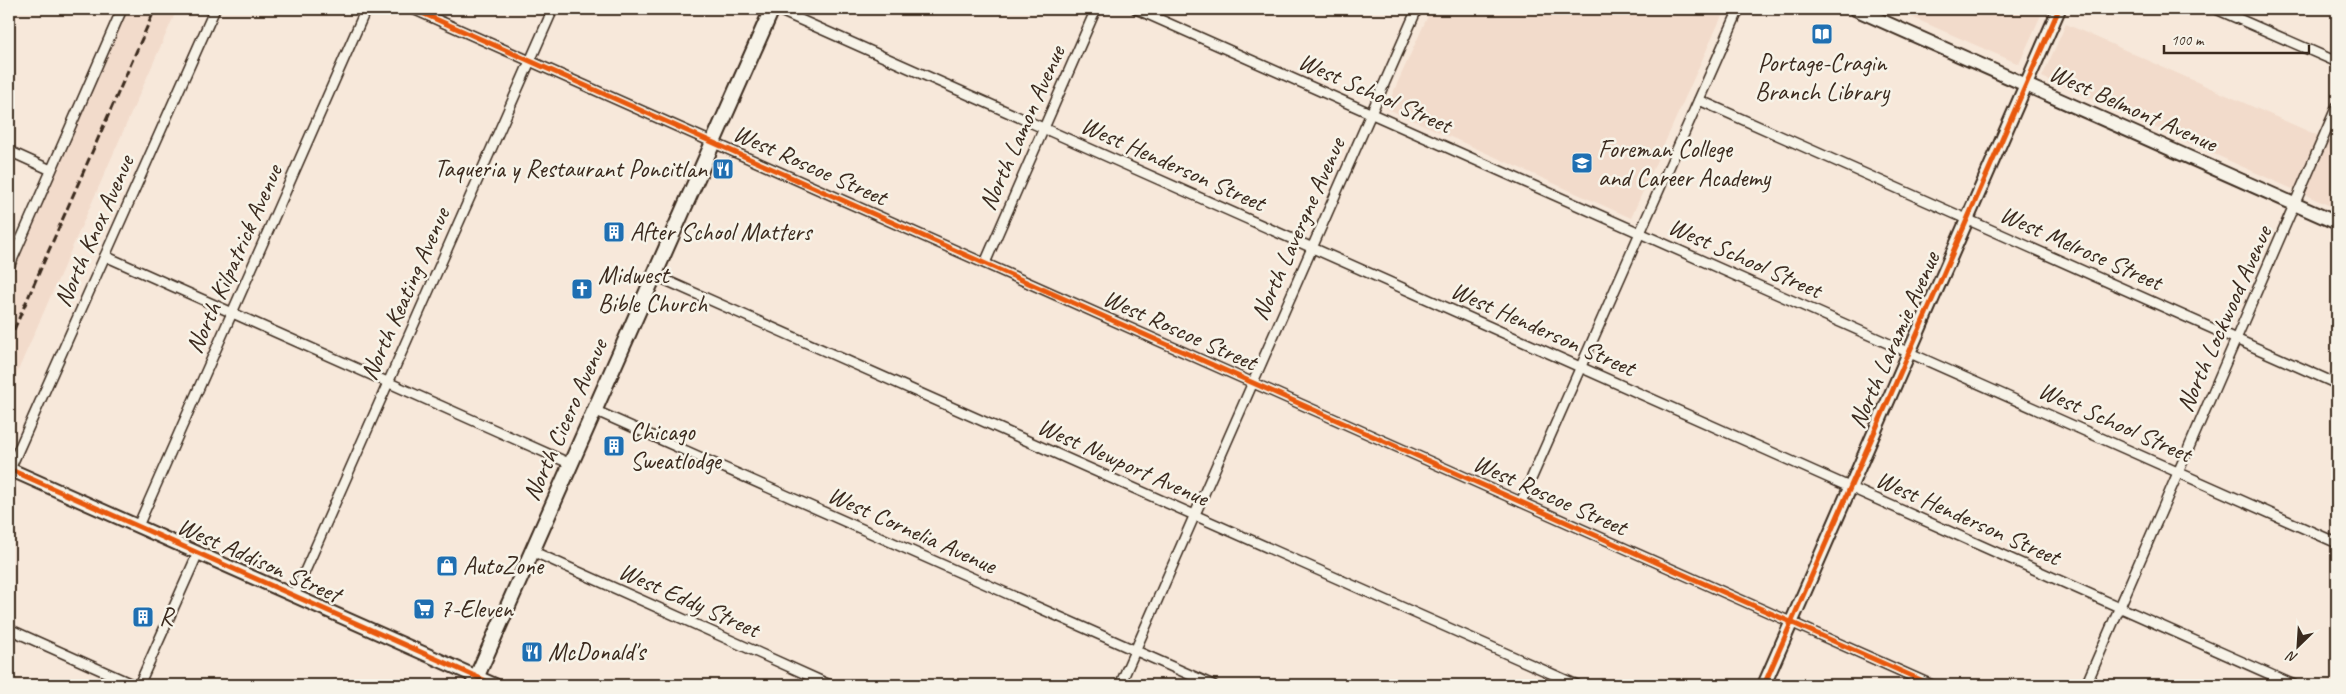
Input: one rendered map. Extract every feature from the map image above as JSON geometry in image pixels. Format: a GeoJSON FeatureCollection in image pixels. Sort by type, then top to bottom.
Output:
{"type":"FeatureCollection","features":[{"type":"Feature","properties":{"kind":"main road","name":"North Cicero Avenue"},"geometry":{"type":"LineString","coordinates":[[475,681],[772,9]]}},
{"type":"Feature","properties":{"kind":"main road","name":"West Belmont Avenue"},"geometry":{"type":"LineString","coordinates":[[1856,9],[2337,223]]}},
{"type":"Feature","properties":{"kind":"main road","name":"North Laramie Avenue"},"geometry":{"type":"LineString","coordinates":[[1764,685],[2059,9]]}},
{"type":"Feature","properties":{"kind":"main road","name":"West Addison Street"},"geometry":{"type":"LineString","coordinates":[[10,469],[294,596],[475,681],[495,685]]}},
{"type":"Feature","properties":{"kind":"street"},"geometry":{"type":"LineString","coordinates":[[9,267],[122,9]]}},
{"type":"Feature","properties":{"kind":"street","name":"North Knox Avenue"},"geometry":{"type":"LineString","coordinates":[[10,469],[214,9]]}},
{"type":"Feature","properties":{"kind":"street","name":"North Kilpatrick Avenue"},"geometry":{"type":"LineString","coordinates":[[138,526],[366,9]]}},
{"type":"Feature","properties":{"kind":"street","name":"West Roscoe Street"},"geometry":{"type":"LineString","coordinates":[[413,9],[1932,685]]}},
{"type":"Feature","properties":{"kind":"street","name":"North Keating Avenue"},"geometry":{"type":"LineString","coordinates":[[294,596],[552,9]]}},
{"type":"Feature","properties":{"kind":"street","name":"West Henderson Street"},"geometry":{"type":"LineString","coordinates":[[776,9],[2294,685]]}},
{"type":"Feature","properties":{"kind":"street","name":"North Lamon Avenue"},"geometry":{"type":"LineString","coordinates":[[984,263],[1096,9]]}},
{"type":"Feature","properties":{"kind":"street","name":"West School Street"},"geometry":{"type":"LineString","coordinates":[[1136,9],[2337,543]]}},
{"type":"Feature","properties":{"kind":"street","name":"North Lavergne Avenue"},"geometry":{"type":"LineString","coordinates":[[1120,685],[1417,9]]}},
{"type":"Feature","properties":{"kind":"street"},"geometry":{"type":"LineString","coordinates":[[1521,502],[1739,9]]}},
{"type":"Feature","properties":{"kind":"street"},"geometry":{"type":"LineString","coordinates":[[2216,9],[2337,62]]}},
{"type":"Feature","properties":{"kind":"street","name":"West Melrose Street"},"geometry":{"type":"LineString","coordinates":[[1699,100],[2337,384]]}},
{"type":"Feature","properties":{"kind":"street","name":"North Lockwood Avenue"},"geometry":{"type":"LineString","coordinates":[[2086,685],[2337,106]]}},
{"type":"Feature","properties":{"kind":"street"},"geometry":{"type":"LineString","coordinates":[[9,151],[51,170]]}},
{"type":"Feature","properties":{"kind":"street"},"geometry":{"type":"LineString","coordinates":[[105,256],[571,464]]}},
{"type":"Feature","properties":{"kind":"street","name":"West Newport Avenue"},"geometry":{"type":"LineString","coordinates":[[654,275],[1577,685]]}},
{"type":"Feature","properties":{"kind":"street","name":"West Cornelia Avenue"},"geometry":{"type":"LineString","coordinates":[[594,410],[1213,685]]}},
{"type":"Feature","properties":{"kind":"street","name":"West Eddy Street"},"geometry":{"type":"LineString","coordinates":[[532,552],[830,685]]}},
{"type":"Feature","properties":{"kind":"street"},"geometry":{"type":"LineString","coordinates":[[139,685],[198,553]]}},
{"type":"Feature","properties":{"kind":"street"},"geometry":{"type":"LineString","coordinates":[[9,629],[134,685]]}},
{"type":"Feature","properties":{"kind":"shaded area"},"geometry":{"type":"Polygon","coordinates":[[[127,9],[177,9],[9,391],[9,277],[127,9]]]}},
{"type":"Feature","properties":{"kind":"shaded area","name":"Foreman College and Career Academy"},"geometry":{"type":"Polygon","coordinates":[[[1431,9],[1725,9],[1631,218],[1386,108],[1431,9]]]}},
{"type":"Feature","properties":{"kind":"shaded area"},"geometry":{"type":"Polygon","coordinates":[[[1893,9],[2027,9],[2041,15],[2019,64],[1893,9]]]}},
{"type":"Feature","properties":{"kind":"shaded area"},"geometry":{"type":"Polygon","coordinates":[[[2066,24],[2337,144],[2337,209],[2042,77],[2066,24]]]}},
{"type":"Feature","properties":{"kind":"railway"},"geometry":{"type":"LineString","coordinates":[[9,341],[155,9]]}},
{"type":"Feature","properties":{"kind":"cycle path"},"geometry":{"type":"LineString","coordinates":[[413,9],[1932,685]]}},
{"type":"Feature","properties":{"kind":"cycle path"},"geometry":{"type":"LineString","coordinates":[[1764,685],[2059,9]]}},
{"type":"Feature","properties":{"kind":"cycle path"},"geometry":{"type":"LineString","coordinates":[[9,469],[495,685]]}},
{"type":"Feature","properties":{"kind":"place","name":"Portage-Cragin Branch Library"},"geometry":{"type":"Point","coordinates":[1822,34]}},
{"type":"Feature","properties":{"kind":"place","name":"Foreman College and Career Academy"},"geometry":{"type":"Point","coordinates":[1582,163]}},
{"type":"Feature","properties":{"kind":"place","name":"Taqueria y Restaurant Poncitlan"},"geometry":{"type":"Point","coordinates":[723,169]}},
{"type":"Feature","properties":{"kind":"place","name":"After School Matters"},"geometry":{"type":"Point","coordinates":[614,232]}},
{"type":"Feature","properties":{"kind":"place","name":"Midwest Bible Church"},"geometry":{"type":"Point","coordinates":[582,289]}},
{"type":"Feature","properties":{"kind":"place","name":"Chicago Sweatlodge"},"geometry":{"type":"Point","coordinates":[614,446]}},
{"type":"Feature","properties":{"kind":"place","name":"AutoZone"},"geometry":{"type":"Point","coordinates":[447,566]}},
{"type":"Feature","properties":{"kind":"place","name":"7-Eleven"},"geometry":{"type":"Point","coordinates":[424,609]}},
{"type":"Feature","properties":{"kind":"place","name":"R"},"geometry":{"type":"Point","coordinates":[143,617]}},
{"type":"Feature","properties":{"kind":"place","name":"McDonald's"},"geometry":{"type":"Point","coordinates":[532,652]}}]}
